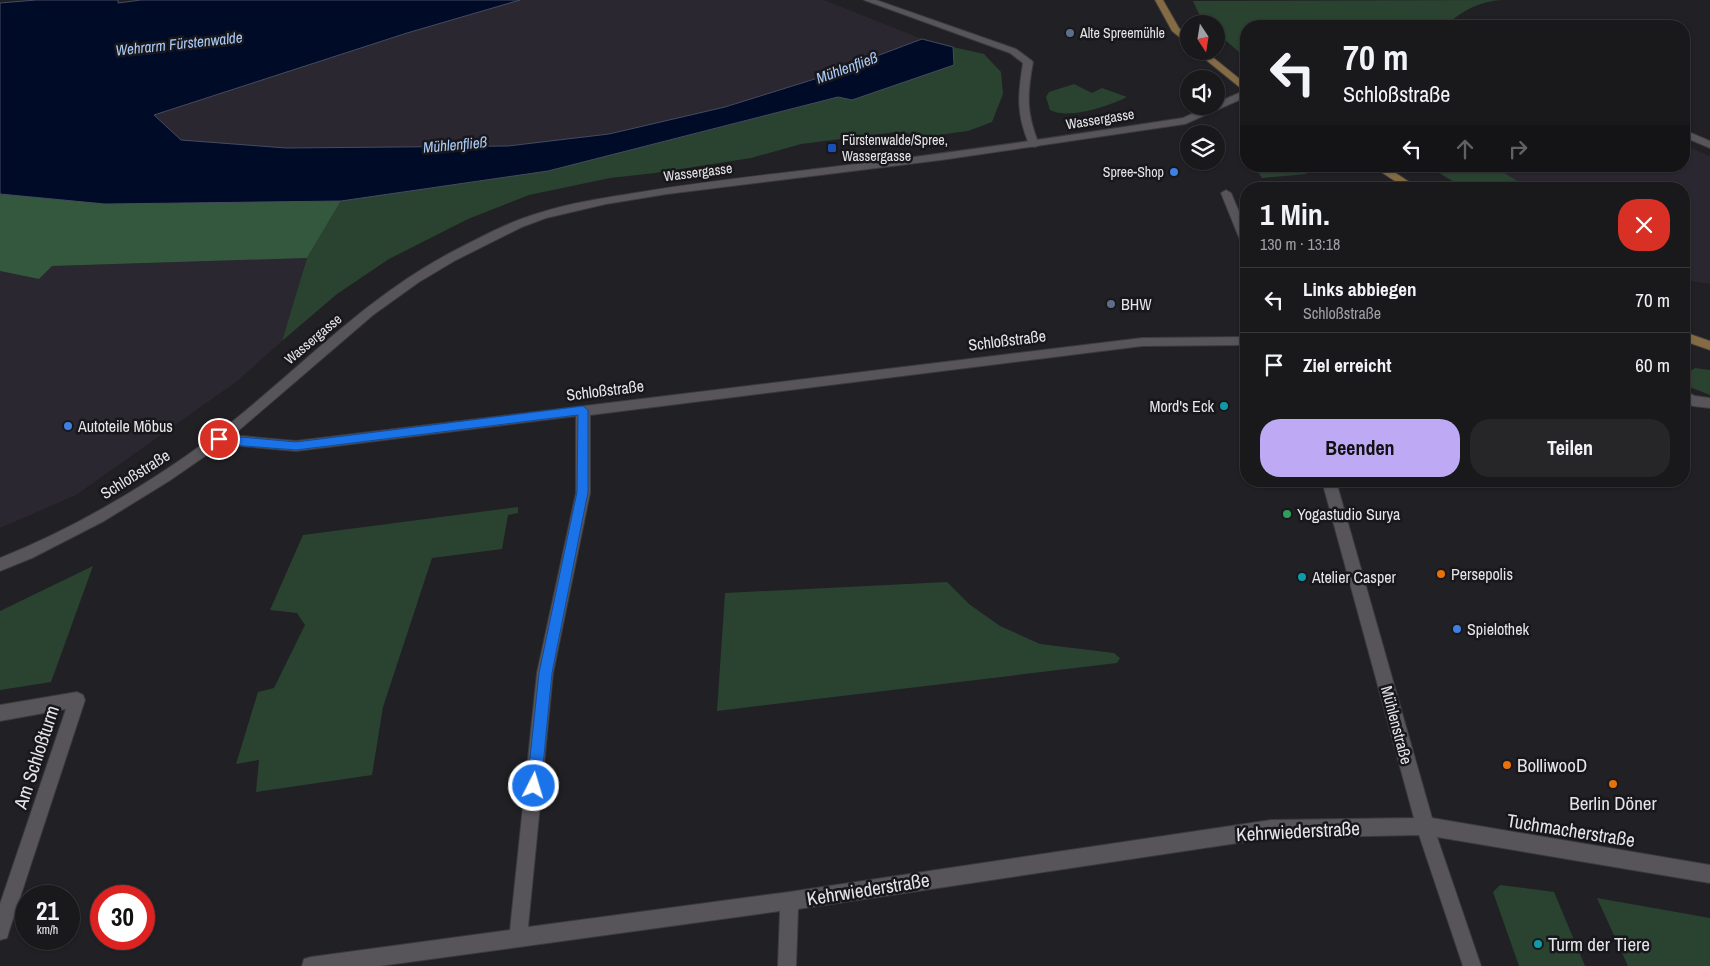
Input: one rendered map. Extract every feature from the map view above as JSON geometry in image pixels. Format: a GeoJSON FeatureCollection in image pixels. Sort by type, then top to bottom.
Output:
{"type":"FeatureCollection","features":[{"type":"Feature","properties":{"kind":"main road"},"geometry":{"type":"LineString","coordinates":[[1159,0],[1174,29],[1180,34]]}},
{"type":"Feature","properties":{"kind":"main road"},"geometry":{"type":"LineString","coordinates":[[1211,60],[1240,83]]}},
{"type":"Feature","properties":{"kind":"main road"},"geometry":{"type":"LineString","coordinates":[[1387,172],[1403,182]]}},
{"type":"Feature","properties":{"kind":"main road"},"geometry":{"type":"LineString","coordinates":[[1690,338],[1710,346]]}},
{"type":"Feature","properties":{"kind":"street"},"geometry":{"type":"LineString","coordinates":[[868,0],[1013,51],[1028,62],[1022,105],[1024,120],[1034,144]]}},
{"type":"Feature","properties":{"kind":"street","name":"Wassergasse"},"geometry":{"type":"LineString","coordinates":[[219,439],[369,312],[415,279],[490,238],[544,215],[606,200],[1034,144],[1185,121],[1240,96]]}},
{"type":"Feature","properties":{"kind":"street"},"geometry":{"type":"LineString","coordinates":[[1690,136],[1710,144]]}},
{"type":"Feature","properties":{"kind":"street"},"geometry":{"type":"LineString","coordinates":[[1226,194],[1240,226]]}},
{"type":"Feature","properties":{"kind":"street","name":"Schloßstraße"},"geometry":{"type":"LineString","coordinates":[[0,565],[27,554],[98,517],[164,477],[219,439],[296,446],[1142,342],[1240,342]]}},
{"type":"Feature","properties":{"kind":"street"},"geometry":{"type":"LineString","coordinates":[[1690,400],[1710,403]]}},
{"type":"Feature","properties":{"kind":"street"},"geometry":{"type":"LineString","coordinates":[[518,938],[545,673],[583,492],[583,410]]}},
{"type":"Feature","properties":{"kind":"street","name":"Mühlenstraße"},"geometry":{"type":"LineString","coordinates":[[1331,487],[1425,826],[1472,966]]}},
{"type":"Feature","properties":{"kind":"street","name":"Am Schloßturm"},"geometry":{"type":"LineString","coordinates":[[0,713],[77,700],[0,931]]}},
{"type":"Feature","properties":{"kind":"street","name":"Kehrwiederstraße"},"geometry":{"type":"LineString","coordinates":[[311,966],[373,961],[518,938],[789,901],[1271,829],[1425,826]]}},
{"type":"Feature","properties":{"kind":"street","name":"Tuchmacherstraße"},"geometry":{"type":"LineString","coordinates":[[1425,826],[1710,874]]}},
{"type":"Feature","properties":{"kind":"street"},"geometry":{"type":"LineString","coordinates":[[787,966],[789,901]]}},
{"type":"Feature","properties":{"kind":"shaded area"},"geometry":{"type":"Polygon","coordinates":[[[520,0],[824,0],[922,39],[818,78],[725,107],[609,134],[508,146],[286,148],[181,140],[154,115],[407,33],[520,0]]]}},
{"type":"Feature","properties":{"kind":"shaded area"},"geometry":{"type":"Polygon","coordinates":[[[1690,148],[1710,156],[1710,284],[1690,281],[1690,182],[1453,182],[1437,172],[1690,172],[1690,148]]]}},
{"type":"Feature","properties":{"kind":"shaded area"},"geometry":{"type":"Polygon","coordinates":[[[307,258],[282,341],[236,382],[76,495],[0,528],[0,271],[39,279],[52,266],[307,258]]]}},
{"type":"Feature","properties":{"kind":"green space"},"geometry":{"type":"Polygon","coordinates":[[[1501,0],[1486,2],[1471,8],[1453,20],[1240,20],[1240,53],[1225,40],[1225,15],[1200,15],[1193,1],[1501,0]]]}},
{"type":"Feature","properties":{"kind":"green space"},"geometry":{"type":"Polygon","coordinates":[[[953,47],[984,54],[1001,72],[1003,94],[992,122],[968,131],[930,136],[896,132],[801,144],[751,158],[610,178],[529,195],[468,219],[389,259],[337,294],[282,341],[307,258],[341,201],[548,171],[838,97],[852,100],[954,65],[953,47]]]}},
{"type":"Feature","properties":{"kind":"green space"},"geometry":{"type":"Polygon","coordinates":[[[1074,84],[1092,93],[1102,88],[1127,97],[1100,108],[1078,113],[1058,113],[1050,110],[1046,97],[1049,92],[1074,84]]]}},
{"type":"Feature","properties":{"kind":"green space"},"geometry":{"type":"Polygon","coordinates":[[[1258,172],[1305,172],[1307,174],[1262,178],[1258,172]]]}},
{"type":"Feature","properties":{"kind":"green space"},"geometry":{"type":"Polygon","coordinates":[[[1438,172],[1503,172],[1519,182],[1454,182],[1438,172]]]}},
{"type":"Feature","properties":{"kind":"green space"},"geometry":{"type":"Polygon","coordinates":[[[0,194],[105,204],[341,201],[307,258],[52,266],[39,279],[0,271],[0,194]]]}},
{"type":"Feature","properties":{"kind":"green space"},"geometry":{"type":"Polygon","coordinates":[[[1695,368],[1710,370],[1710,395],[1690,387],[1690,371],[1695,368]]]}},
{"type":"Feature","properties":{"kind":"green space"},"geometry":{"type":"Polygon","coordinates":[[[518,507],[518,513],[508,515],[502,549],[432,558],[383,707],[372,775],[256,792],[259,760],[236,764],[258,692],[274,688],[305,625],[297,613],[270,610],[303,535],[518,507]]]}},
{"type":"Feature","properties":{"kind":"green space"},"geometry":{"type":"Polygon","coordinates":[[[93,566],[51,682],[0,690],[0,611],[93,566]]]}},
{"type":"Feature","properties":{"kind":"green space"},"geometry":{"type":"Polygon","coordinates":[[[947,582],[969,604],[1000,626],[1040,644],[1114,653],[1120,658],[1117,663],[717,711],[725,593],[947,582]]]}},
{"type":"Feature","properties":{"kind":"green space"},"geometry":{"type":"Polygon","coordinates":[[[1500,885],[1554,892],[1585,966],[1519,966],[1493,892],[1500,885]]]}},
{"type":"Feature","properties":{"kind":"green space"},"geometry":{"type":"Polygon","coordinates":[[[1597,898],[1710,918],[1710,966],[1628,966],[1597,898]]]}},
{"type":"Feature","properties":{"kind":"water"},"geometry":{"type":"Polygon","coordinates":[[[36,0],[118,0],[118,3],[141,0],[520,0],[407,33],[154,115],[181,140],[286,148],[508,146],[609,134],[725,107],[818,78],[922,39],[953,47],[954,65],[852,100],[838,97],[548,171],[341,201],[105,204],[0,194],[0,3],[36,0]]]}},
{"type":"Feature","properties":{"kind":"place","name":"Alte Spreemühle"},"geometry":{"type":"Point","coordinates":[1070,33]}},
{"type":"Feature","properties":{"kind":"place","name":"Fürstenwalde/Spree, Wassergasse"},"geometry":{"type":"Point","coordinates":[832,148]}},
{"type":"Feature","properties":{"kind":"place","name":"Spree-Shop"},"geometry":{"type":"Point","coordinates":[1174,172]}},
{"type":"Feature","properties":{"kind":"place","name":"BHW"},"geometry":{"type":"Point","coordinates":[1111,304]}},
{"type":"Feature","properties":{"kind":"place","name":"Mord's Eck"},"geometry":{"type":"Point","coordinates":[1224,406]}},
{"type":"Feature","properties":{"kind":"place","name":"Autoteile Möbus"},"geometry":{"type":"Point","coordinates":[68,426]}},
{"type":"Feature","properties":{"kind":"place","name":"Yogastudio Surya"},"geometry":{"type":"Point","coordinates":[1287,514]}},
{"type":"Feature","properties":{"kind":"place","name":"Persepolis"},"geometry":{"type":"Point","coordinates":[1441,574]}},
{"type":"Feature","properties":{"kind":"place","name":"Atelier Casper"},"geometry":{"type":"Point","coordinates":[1302,577]}},
{"type":"Feature","properties":{"kind":"place","name":"Spielothek"},"geometry":{"type":"Point","coordinates":[1457,629]}},
{"type":"Feature","properties":{"kind":"place","name":"BolliwooD"},"geometry":{"type":"Point","coordinates":[1507,765]}},
{"type":"Feature","properties":{"kind":"place","name":"Berlin Döner"},"geometry":{"type":"Point","coordinates":[1613,784]}},
{"type":"Feature","properties":{"kind":"place","name":"Turm der Tiere"},"geometry":{"type":"Point","coordinates":[1538,944]}},
{"type":"Feature","properties":{"kind":"route"},"geometry":{"type":"LineString","coordinates":[[219,439],[296,446],[583,410],[583,492],[545,673],[534,786]]}},
{"type":"Feature","properties":{"kind":"water label","name":"Wehrarm Fürstenwalde"},"geometry":{"type":"Point","coordinates":[179,44]}},
{"type":"Feature","properties":{"kind":"water label","name":"Mühlenfließ"},"geometry":{"type":"Point","coordinates":[847,68]}},
{"type":"Feature","properties":{"kind":"water label","name":"Mühlenfließ"},"geometry":{"type":"Point","coordinates":[455,145]}}]}
